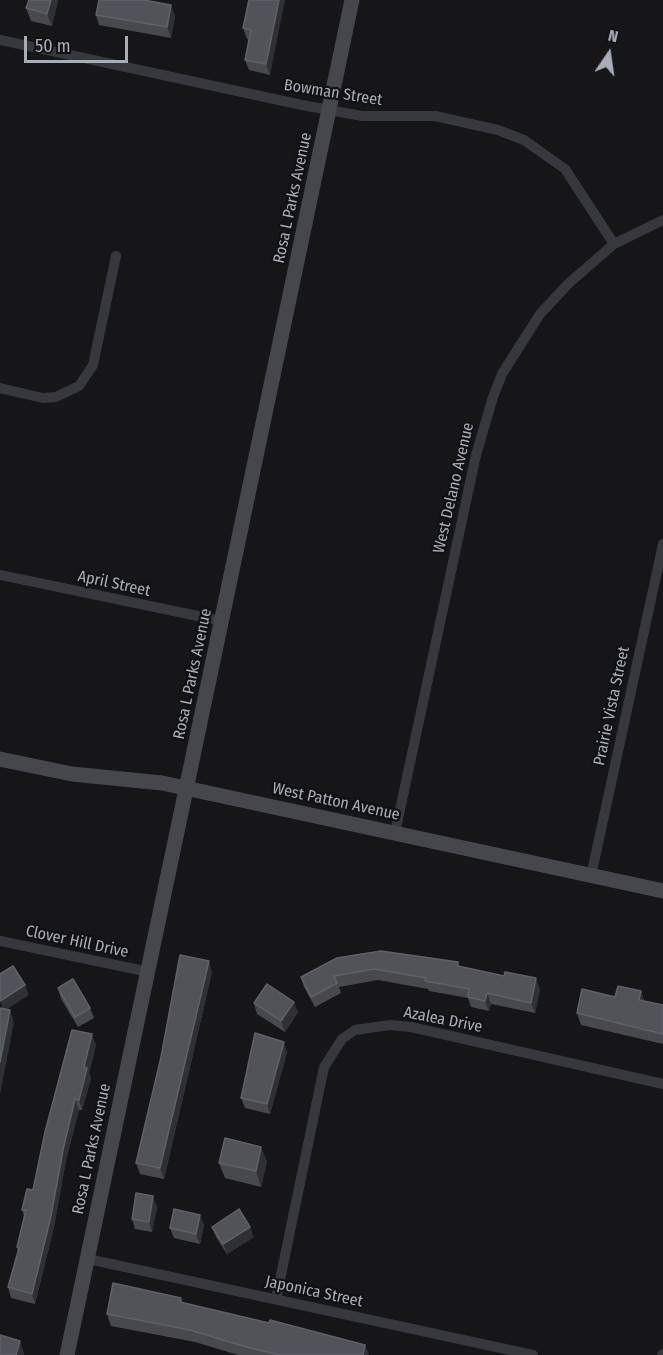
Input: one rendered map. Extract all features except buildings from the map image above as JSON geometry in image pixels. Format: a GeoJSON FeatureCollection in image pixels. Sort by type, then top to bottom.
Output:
{"type":"FeatureCollection","features":[{"type":"Feature","properties":{"kind":"street","name":"Rosa L Parks Avenue"},"geometry":{"type":"LineString","coordinates":[[67,1355],[352,0]]}},
{"type":"Feature","properties":{"kind":"street","name":"Bowman Street"},"geometry":{"type":"LineString","coordinates":[[0,40],[362,116],[435,117],[498,130],[524,140],[565,169],[614,244]]}},
{"type":"Feature","properties":{"kind":"street","name":"West Delano Avenue"},"geometry":{"type":"LineString","coordinates":[[395,833],[476,455],[493,397],[513,355],[540,314],[569,283],[614,244],[663,220]]}},
{"type":"Feature","properties":{"kind":"street"},"geometry":{"type":"LineString","coordinates":[[0,388],[50,398],[67,394],[79,386],[93,365],[116,255]]}},
{"type":"Feature","properties":{"kind":"street","name":"Prairie Vista Street"},"geometry":{"type":"LineString","coordinates":[[591,876],[663,544]]}},
{"type":"Feature","properties":{"kind":"street","name":"April Street"},"geometry":{"type":"LineString","coordinates":[[0,575],[222,621]]}},
{"type":"Feature","properties":{"kind":"street","name":"West Patton Avenue"},"geometry":{"type":"LineString","coordinates":[[0,759],[72,774],[162,783],[188,788],[663,891]]}},
{"type":"Feature","properties":{"kind":"street","name":"Clover Hill Drive"},"geometry":{"type":"LineString","coordinates":[[0,940],[149,972]]}},
{"type":"Feature","properties":{"kind":"street","name":"Azalea Drive"},"geometry":{"type":"LineString","coordinates":[[276,1299],[324,1067],[342,1039],[355,1030],[390,1025],[411,1027],[663,1083]]}},
{"type":"Feature","properties":{"kind":"street","name":"Japonica Street"},"geometry":{"type":"LineString","coordinates":[[88,1259],[533,1355]]}}]}
